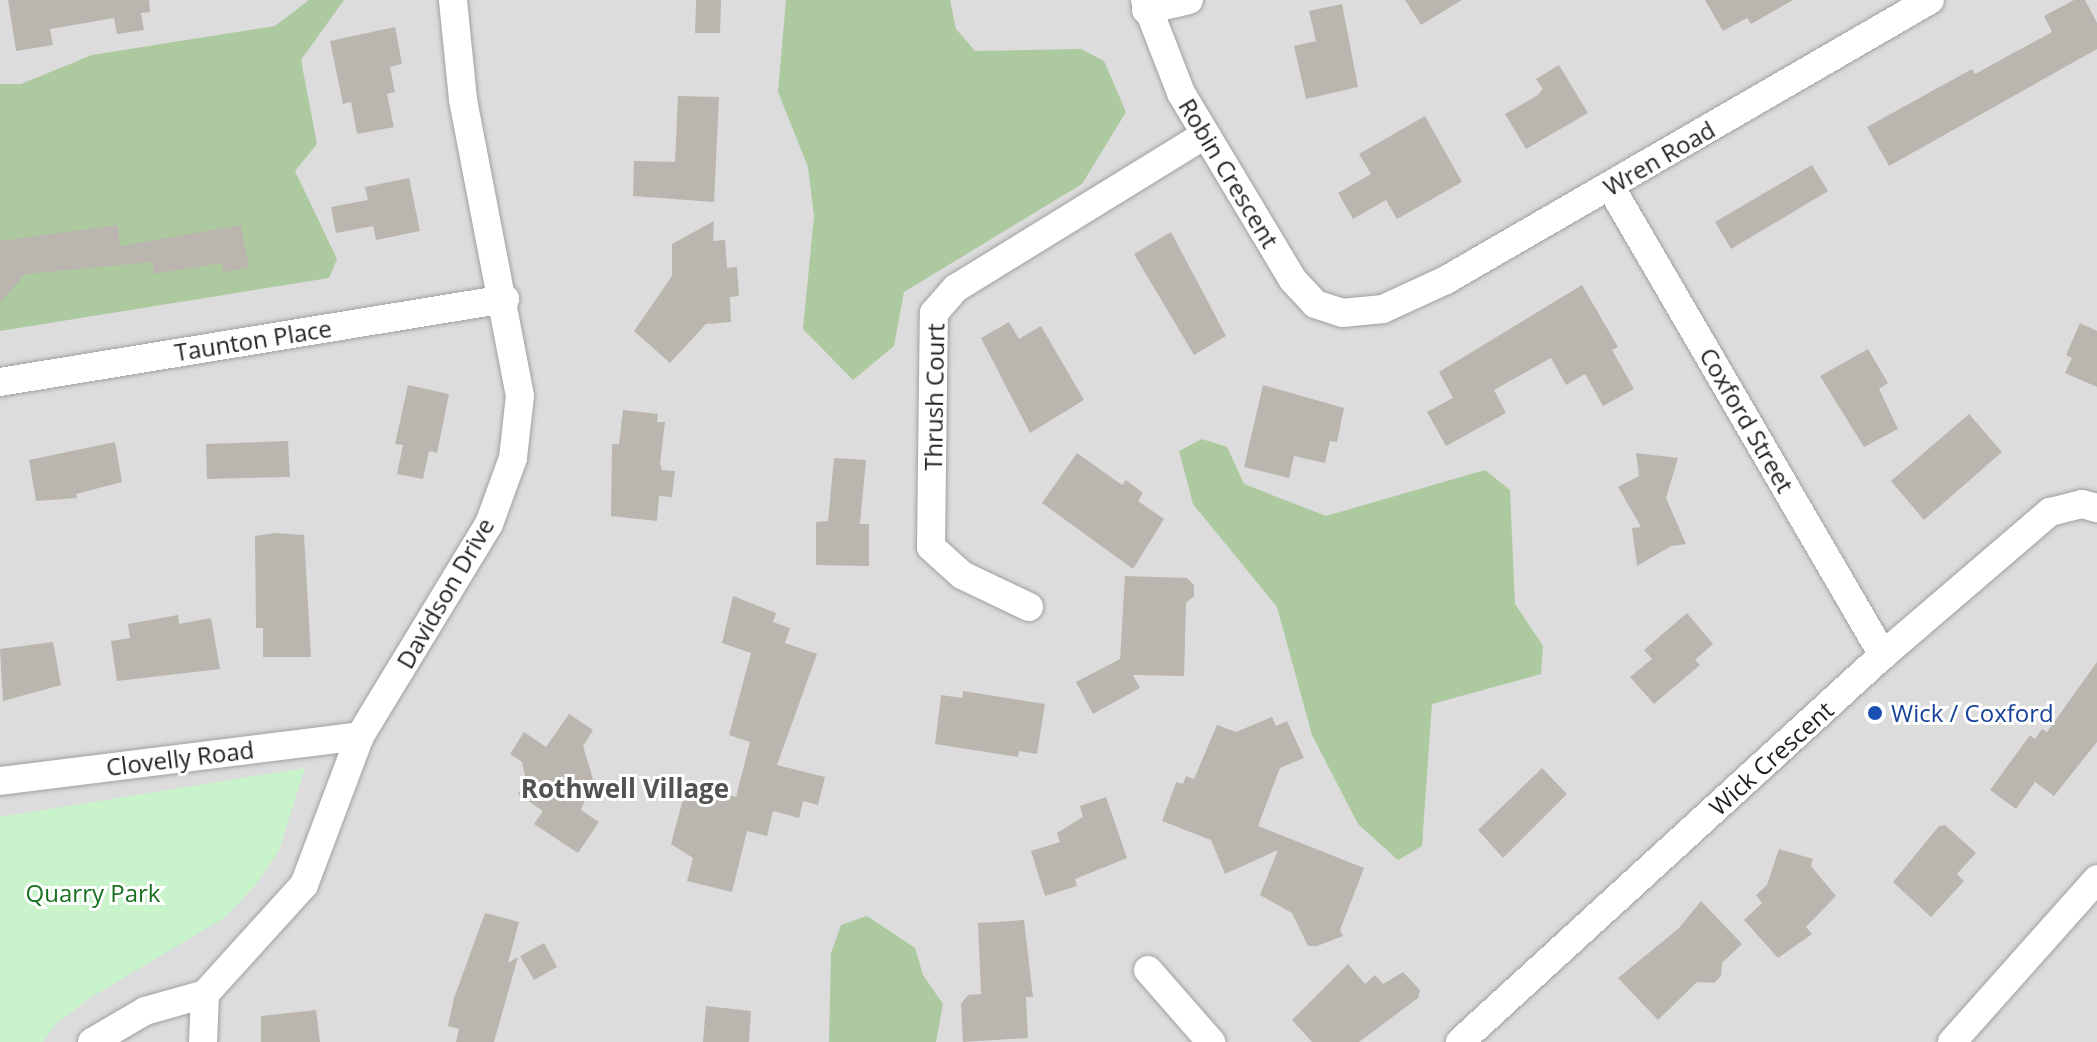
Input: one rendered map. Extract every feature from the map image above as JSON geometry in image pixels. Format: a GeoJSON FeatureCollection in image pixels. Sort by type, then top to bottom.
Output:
{"type":"FeatureCollection","features":[{"type":"Feature","properties":{"kind":"street","name":"Davidson Drive"},"geometry":{"type":"LineString","coordinates":[[205,994],[304,885],[360,736],[489,524],[513,458],[520,396],[505,299],[463,99],[453,0]]}},
{"type":"Feature","properties":{"kind":"street","name":"Robin Crescent"},"geometry":{"type":"LineString","coordinates":[[1189,0],[1145,5],[1181,93],[1293,280],[1315,304],[1342,313],[1383,309]]}},
{"type":"Feature","properties":{"kind":"street","name":"Wren Road"},"geometry":{"type":"LineString","coordinates":[[1383,309],[1446,280],[1928,0]]}},
{"type":"Feature","properties":{"kind":"street","name":"Thrush Court"},"geometry":{"type":"LineString","coordinates":[[1029,607],[962,575],[931,547],[934,313],[956,288],[1205,135]]}},
{"type":"Feature","properties":{"kind":"street","name":"Coxford Street"},"geometry":{"type":"LineString","coordinates":[[1610,186],[1883,655]]}},
{"type":"Feature","properties":{"kind":"street","name":"Taunton Place"},"geometry":{"type":"LineString","coordinates":[[0,382],[505,299]]}},
{"type":"Feature","properties":{"kind":"street","name":"Wick Crescent"},"geometry":{"type":"LineString","coordinates":[[1460,1042],[1883,655],[2050,512],[2082,504],[2097,508]]}},
{"type":"Feature","properties":{"kind":"street","name":"Clovelly Road"},"geometry":{"type":"LineString","coordinates":[[0,781],[360,736]]}},
{"type":"Feature","properties":{"kind":"street"},"geometry":{"type":"LineString","coordinates":[[1952,1042],[2097,879]]}},
{"type":"Feature","properties":{"kind":"street"},"geometry":{"type":"LineString","coordinates":[[1148,970],[1211,1042]]}},
{"type":"Feature","properties":{"kind":"street"},"geometry":{"type":"LineString","coordinates":[[92,1042],[145,1011],[205,994],[203,1042]]}},
{"type":"Feature","properties":{"kind":"shaded area"},"geometry":{"type":"Polygon","coordinates":[[[0,0],[2097,0],[2097,1042],[0,1042],[0,0]]]}},
{"type":"Feature","properties":{"kind":"green space"},"geometry":{"type":"Polygon","coordinates":[[[309,0],[344,0],[301,60],[317,144],[295,171],[337,259],[329,278],[0,331],[0,84],[21,84],[92,55],[275,26],[309,0]]]}},
{"type":"Feature","properties":{"kind":"green space"},"geometry":{"type":"Polygon","coordinates":[[[786,0],[950,0],[956,29],[975,51],[1081,49],[1104,61],[1126,112],[1082,184],[904,292],[894,346],[853,380],[803,329],[814,216],[808,167],[778,92],[786,0]]]}},
{"type":"Feature","properties":{"kind":"green space"},"geometry":{"type":"Polygon","coordinates":[[[1202,439],[1227,447],[1244,484],[1326,516],[1485,470],[1510,490],[1515,604],[1543,646],[1541,674],[1432,704],[1422,846],[1398,860],[1358,824],[1312,735],[1277,607],[1193,504],[1179,451],[1202,439]]]}},
{"type":"Feature","properties":{"kind":"green space","name":"Quarry Park"},"geometry":{"type":"Polygon","coordinates":[[[305,768],[279,850],[254,887],[224,918],[90,998],[56,1024],[43,1042],[0,1042],[0,817],[305,768]]]}},
{"type":"Feature","properties":{"kind":"green space"},"geometry":{"type":"Polygon","coordinates":[[[867,916],[915,948],[923,975],[943,1004],[936,1042],[829,1042],[831,953],[841,925],[867,916]]]}},
{"type":"Feature","properties":{"kind":"building"},"geometry":{"type":"Polygon","coordinates":[[[8,0],[149,0],[150,12],[141,13],[144,30],[117,34],[114,18],[50,29],[53,45],[16,51],[8,0]]]}},
{"type":"Feature","properties":{"kind":"building"},"geometry":{"type":"Polygon","coordinates":[[[696,0],[721,0],[720,33],[695,33],[696,0]]]}},
{"type":"Feature","properties":{"kind":"building"},"geometry":{"type":"Polygon","coordinates":[[[1405,0],[1462,0],[1421,25],[1405,0]]]}},
{"type":"Feature","properties":{"kind":"building"},"geometry":{"type":"Polygon","coordinates":[[[1705,0],[1793,0],[1751,24],[1747,18],[1723,31],[1705,0]]]}},
{"type":"Feature","properties":{"kind":"building"},"geometry":{"type":"Polygon","coordinates":[[[2074,0],[2085,0],[2097,23],[2097,49],[1889,166],[1867,127],[1972,69],[1975,74],[2052,32],[2044,16],[2074,0]]]}},
{"type":"Feature","properties":{"kind":"building"},"geometry":{"type":"Polygon","coordinates":[[[1342,4],[1358,87],[1306,99],[1294,46],[1316,41],[1309,11],[1342,4]]]}},
{"type":"Feature","properties":{"kind":"building"},"geometry":{"type":"Polygon","coordinates":[[[395,27],[402,64],[390,67],[395,92],[387,94],[394,127],[357,134],[351,102],[343,104],[330,41],[395,27]]]}},
{"type":"Feature","properties":{"kind":"building"},"geometry":{"type":"Polygon","coordinates":[[[1559,65],[1588,113],[1526,149],[1505,114],[1538,95],[1543,89],[1536,79],[1559,65]]]}},
{"type":"Feature","properties":{"kind":"building"},"geometry":{"type":"Polygon","coordinates":[[[678,96],[719,97],[714,202],[633,196],[634,161],[675,162],[678,96]]]}},
{"type":"Feature","properties":{"kind":"building"},"geometry":{"type":"Polygon","coordinates":[[[1425,116],[1462,182],[1397,219],[1386,200],[1353,219],[1338,193],[1371,174],[1359,154],[1425,116]]]}},
{"type":"Feature","properties":{"kind":"building"},"geometry":{"type":"Polygon","coordinates":[[[1812,165],[1828,191],[1731,249],[1715,222],[1812,165]]]}},
{"type":"Feature","properties":{"kind":"building"},"geometry":{"type":"Polygon","coordinates":[[[409,178],[420,231],[376,240],[373,226],[336,233],[331,207],[368,200],[365,187],[409,178]]]}},
{"type":"Feature","properties":{"kind":"building"},"geometry":{"type":"Polygon","coordinates":[[[714,221],[713,241],[725,240],[727,268],[737,267],[739,296],[730,297],[731,322],[706,324],[670,363],[634,331],[672,276],[672,244],[714,221]]]}},
{"type":"Feature","properties":{"kind":"building"},"geometry":{"type":"Polygon","coordinates":[[[118,225],[120,246],[241,225],[249,268],[223,272],[222,263],[154,274],[152,262],[25,274],[0,303],[0,241],[118,225]]]}},
{"type":"Feature","properties":{"kind":"building"},"geometry":{"type":"Polygon","coordinates":[[[1171,232],[1226,336],[1194,355],[1134,254],[1171,232]]]}},
{"type":"Feature","properties":{"kind":"building"},"geometry":{"type":"Polygon","coordinates":[[[1582,285],[1618,347],[1612,350],[1634,389],[1603,406],[1585,374],[1566,385],[1551,358],[1494,390],[1506,413],[1446,446],[1427,412],[1453,398],[1439,372],[1582,285]]]}},
{"type":"Feature","properties":{"kind":"building"},"geometry":{"type":"Polygon","coordinates":[[[1009,322],[1019,339],[1041,326],[1084,400],[1030,433],[981,338],[1009,322]]]}},
{"type":"Feature","properties":{"kind":"building"},"geometry":{"type":"Polygon","coordinates":[[[2080,323],[2097,331],[2097,387],[2065,373],[2072,358],[2066,355],[2080,323]]]}},
{"type":"Feature","properties":{"kind":"building"},"geometry":{"type":"Polygon","coordinates":[[[1868,349],[1888,383],[1879,389],[1898,429],[1864,447],[1820,376],[1868,349]]]}},
{"type":"Feature","properties":{"kind":"building"},"geometry":{"type":"Polygon","coordinates":[[[408,385],[449,394],[437,453],[429,451],[423,479],[397,474],[403,445],[395,444],[408,385]]]}},
{"type":"Feature","properties":{"kind":"building"},"geometry":{"type":"Polygon","coordinates":[[[1263,385],[1344,408],[1337,442],[1330,441],[1325,463],[1294,456],[1289,478],[1244,467],[1263,385]]]}},
{"type":"Feature","properties":{"kind":"building"},"geometry":{"type":"Polygon","coordinates":[[[623,410],[658,414],[657,422],[665,422],[660,463],[662,470],[675,471],[672,497],[659,496],[657,521],[611,516],[612,444],[619,444],[623,410]]]}},
{"type":"Feature","properties":{"kind":"building"},"geometry":{"type":"Polygon","coordinates":[[[1969,414],[2002,452],[1924,520],[1891,481],[1969,414]]]}},
{"type":"Feature","properties":{"kind":"building"},"geometry":{"type":"Polygon","coordinates":[[[288,441],[290,477],[207,479],[206,444],[288,441]]]}},
{"type":"Feature","properties":{"kind":"building"},"geometry":{"type":"Polygon","coordinates":[[[115,442],[122,482],[76,494],[77,498],[36,501],[29,460],[115,442]]]}},
{"type":"Feature","properties":{"kind":"building"},"geometry":{"type":"Polygon","coordinates":[[[1077,453],[1122,485],[1126,480],[1143,493],[1138,501],[1164,519],[1133,569],[1042,503],[1077,453]]]}},
{"type":"Feature","properties":{"kind":"building"},"geometry":{"type":"Polygon","coordinates":[[[1636,453],[1678,458],[1666,498],[1686,544],[1671,546],[1637,566],[1632,528],[1641,527],[1618,487],[1639,476],[1636,453]]]}},
{"type":"Feature","properties":{"kind":"building"},"geometry":{"type":"Polygon","coordinates":[[[834,458],[866,460],[860,524],[869,524],[869,566],[816,565],[816,522],[828,521],[834,458]]]}},
{"type":"Feature","properties":{"kind":"building"},"geometry":{"type":"Polygon","coordinates":[[[275,533],[304,535],[311,657],[263,657],[263,628],[256,628],[255,536],[275,533]]]}},
{"type":"Feature","properties":{"kind":"building"},"geometry":{"type":"Polygon","coordinates":[[[1125,576],[1187,578],[1194,585],[1194,596],[1186,603],[1184,676],[1133,675],[1140,688],[1093,714],[1076,682],[1120,659],[1125,576]]]}},
{"type":"Feature","properties":{"kind":"building"},"geometry":{"type":"Polygon","coordinates":[[[733,596],[776,613],[773,622],[790,628],[785,643],[817,654],[777,765],[825,777],[818,805],[803,801],[799,818],[773,811],[767,836],[747,831],[732,892],[687,881],[693,858],[671,844],[685,792],[699,795],[701,788],[736,797],[750,742],[729,735],[751,653],[722,643],[733,596]]]}},
{"type":"Feature","properties":{"kind":"building"},"geometry":{"type":"Polygon","coordinates":[[[1687,613],[1713,644],[1695,660],[1700,665],[1654,704],[1630,677],[1652,659],[1644,650],[1687,613]]]}},
{"type":"Feature","properties":{"kind":"building"},"geometry":{"type":"Polygon","coordinates":[[[178,615],[179,624],[211,618],[220,669],[117,681],[111,641],[130,638],[128,624],[178,615]]]}},
{"type":"Feature","properties":{"kind":"building"},"geometry":{"type":"Polygon","coordinates":[[[53,642],[61,685],[3,701],[0,649],[53,642]]]}},
{"type":"Feature","properties":{"kind":"building"},"geometry":{"type":"Polygon","coordinates":[[[2097,662],[2097,742],[2054,796],[2035,782],[2016,809],[1990,790],[2030,735],[2035,739],[2042,729],[2047,732],[2097,662]]]}},
{"type":"Feature","properties":{"kind":"building"},"geometry":{"type":"Polygon","coordinates":[[[963,691],[1045,704],[1037,754],[1019,751],[1018,757],[935,744],[941,695],[962,698],[963,691]]]}},
{"type":"Feature","properties":{"kind":"building"},"geometry":{"type":"Polygon","coordinates":[[[569,714],[593,730],[583,746],[593,779],[581,810],[599,822],[578,853],[534,824],[543,811],[518,794],[526,780],[522,762],[510,754],[524,732],[546,747],[569,714]]]}},
{"type":"Feature","properties":{"kind":"building"},"geometry":{"type":"Polygon","coordinates":[[[1272,717],[1276,726],[1287,721],[1304,758],[1280,768],[1258,826],[1364,868],[1340,930],[1343,936],[1317,946],[1308,946],[1292,913],[1260,895],[1278,850],[1225,874],[1211,840],[1162,821],[1176,782],[1183,784],[1186,776],[1194,779],[1217,725],[1236,732],[1272,717]]]}},
{"type":"Feature","properties":{"kind":"building"},"geometry":{"type":"Polygon","coordinates":[[[1542,768],[1567,794],[1503,858],[1478,830],[1542,768]]]}},
{"type":"Feature","properties":{"kind":"building"},"geometry":{"type":"Polygon","coordinates":[[[1106,797],[1127,858],[1075,879],[1077,886],[1045,896],[1031,851],[1060,842],[1057,833],[1083,817],[1080,806],[1106,797]]]}},
{"type":"Feature","properties":{"kind":"building"},"geometry":{"type":"Polygon","coordinates":[[[1945,825],[1976,853],[1957,874],[1964,881],[1931,917],[1893,882],[1939,826],[1945,825]]]}},
{"type":"Feature","properties":{"kind":"building"},"geometry":{"type":"Polygon","coordinates":[[[1779,849],[1813,859],[1811,866],[1836,896],[1806,927],[1812,934],[1778,958],[1744,920],[1762,903],[1756,895],[1767,885],[1779,849]]]}},
{"type":"Feature","properties":{"kind":"building"},"geometry":{"type":"Polygon","coordinates":[[[1701,901],[1742,944],[1722,963],[1721,976],[1714,983],[1697,982],[1658,1020],[1618,978],[1679,928],[1701,901]]]}},
{"type":"Feature","properties":{"kind":"building"},"geometry":{"type":"Polygon","coordinates":[[[485,913],[519,922],[508,963],[518,957],[494,1042],[456,1042],[459,1029],[448,1026],[454,998],[485,913]]]}},
{"type":"Feature","properties":{"kind":"building"},"geometry":{"type":"Polygon","coordinates":[[[1024,920],[1033,997],[1026,997],[1028,1038],[963,1042],[961,1004],[968,995],[981,994],[978,923],[1024,920]]]}},
{"type":"Feature","properties":{"kind":"building"},"geometry":{"type":"Polygon","coordinates":[[[544,943],[557,967],[534,980],[520,956],[544,943]]]}},
{"type":"Feature","properties":{"kind":"building"},"geometry":{"type":"Polygon","coordinates":[[[1348,964],[1365,984],[1375,975],[1383,984],[1403,972],[1420,990],[1418,998],[1359,1042],[1312,1042],[1292,1020],[1348,964]]]}},
{"type":"Feature","properties":{"kind":"building"},"geometry":{"type":"Polygon","coordinates":[[[706,1006],[751,1011],[749,1042],[703,1042],[706,1006]]]}},
{"type":"Feature","properties":{"kind":"building"},"geometry":{"type":"Polygon","coordinates":[[[316,1010],[320,1042],[261,1042],[261,1016],[316,1010]]]}},
{"type":"Feature","properties":{"kind":"place","name":"Wick / Coxford"},"geometry":{"type":"Point","coordinates":[1875,713]}},
{"type":"Feature","properties":{"kind":"district","name":"Rothwell Village"},"geometry":{"type":"Point","coordinates":[625,789]}}]}
